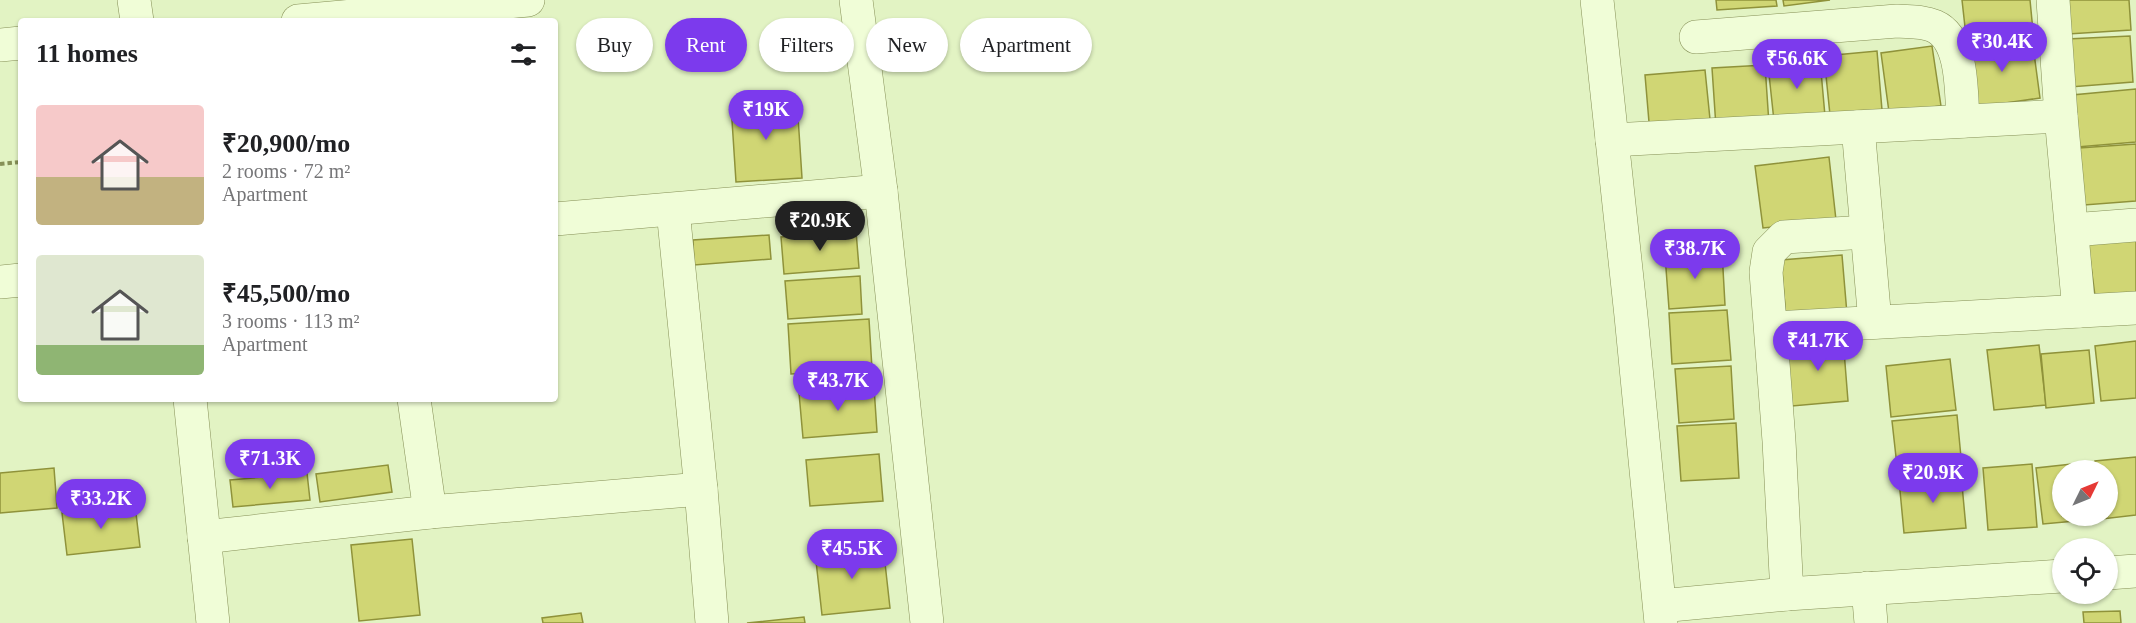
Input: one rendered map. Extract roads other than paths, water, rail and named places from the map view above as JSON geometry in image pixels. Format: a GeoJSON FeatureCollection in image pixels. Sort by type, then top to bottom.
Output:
{"type":"FeatureCollection","features":[{"type":"Feature","properties":{"kind":"street"},"geometry":{"type":"LineString","coordinates":[[134,0],[137,18]]}},
{"type":"Feature","properties":{"kind":"street"},"geometry":{"type":"LineString","coordinates":[[372,18],[528,0]]}},
{"type":"Feature","properties":{"kind":"street"},"geometry":{"type":"LineString","coordinates":[[856,0],[881,191],[927,623]]}},
{"type":"Feature","properties":{"kind":"street"},"geometry":{"type":"LineString","coordinates":[[1597,0],[1661,614],[1787,594],[2052,577]]}},
{"type":"Feature","properties":{"kind":"street"},"geometry":{"type":"LineString","coordinates":[[2053,0],[2079,311]]}},
{"type":"Feature","properties":{"kind":"street"},"geometry":{"type":"LineString","coordinates":[[1696,37],[1897,21],[1919,22],[1935,26],[1946,34],[1956,51],[1963,121]]}},
{"type":"Feature","properties":{"kind":"street"},"geometry":{"type":"LineString","coordinates":[[0,45],[18,43]]}},
{"type":"Feature","properties":{"kind":"street"},"geometry":{"type":"LineString","coordinates":[[1612,140],[2061,116]]}},
{"type":"Feature","properties":{"kind":"street"},"geometry":{"type":"LineString","coordinates":[[1858,127],[1875,322]]}},
{"type":"Feature","properties":{"kind":"street"},"geometry":{"type":"LineString","coordinates":[[558,219],[881,191]]}},
{"type":"Feature","properties":{"kind":"street"},"geometry":{"type":"LineString","coordinates":[[673,210],[712,623]]}},
{"type":"Feature","properties":{"kind":"street"},"geometry":{"type":"LineString","coordinates":[[2072,230],[2136,225]]}},
{"type":"Feature","properties":{"kind":"street"},"geometry":{"type":"LineString","coordinates":[[1787,594],[1772,328],[1766,272],[1768,252],[1784,237],[1868,231]]}},
{"type":"Feature","properties":{"kind":"street"},"geometry":{"type":"LineString","coordinates":[[0,282],[18,280]]}},
{"type":"Feature","properties":{"kind":"street"},"geometry":{"type":"LineString","coordinates":[[1772,328],[2136,308]]}},
{"type":"Feature","properties":{"kind":"street"},"geometry":{"type":"LineString","coordinates":[[190,402],[213,623]]}},
{"type":"Feature","properties":{"kind":"street"},"geometry":{"type":"LineString","coordinates":[[414,402],[430,512]]}},
{"type":"Feature","properties":{"kind":"street"},"geometry":{"type":"LineString","coordinates":[[204,537],[430,512],[701,489]]}},
{"type":"Feature","properties":{"kind":"street"},"geometry":{"type":"LineString","coordinates":[[2118,572],[2136,571]]}},
{"type":"Feature","properties":{"kind":"street"},"geometry":{"type":"LineString","coordinates":[[1868,588],[1870,623]]}}]}
